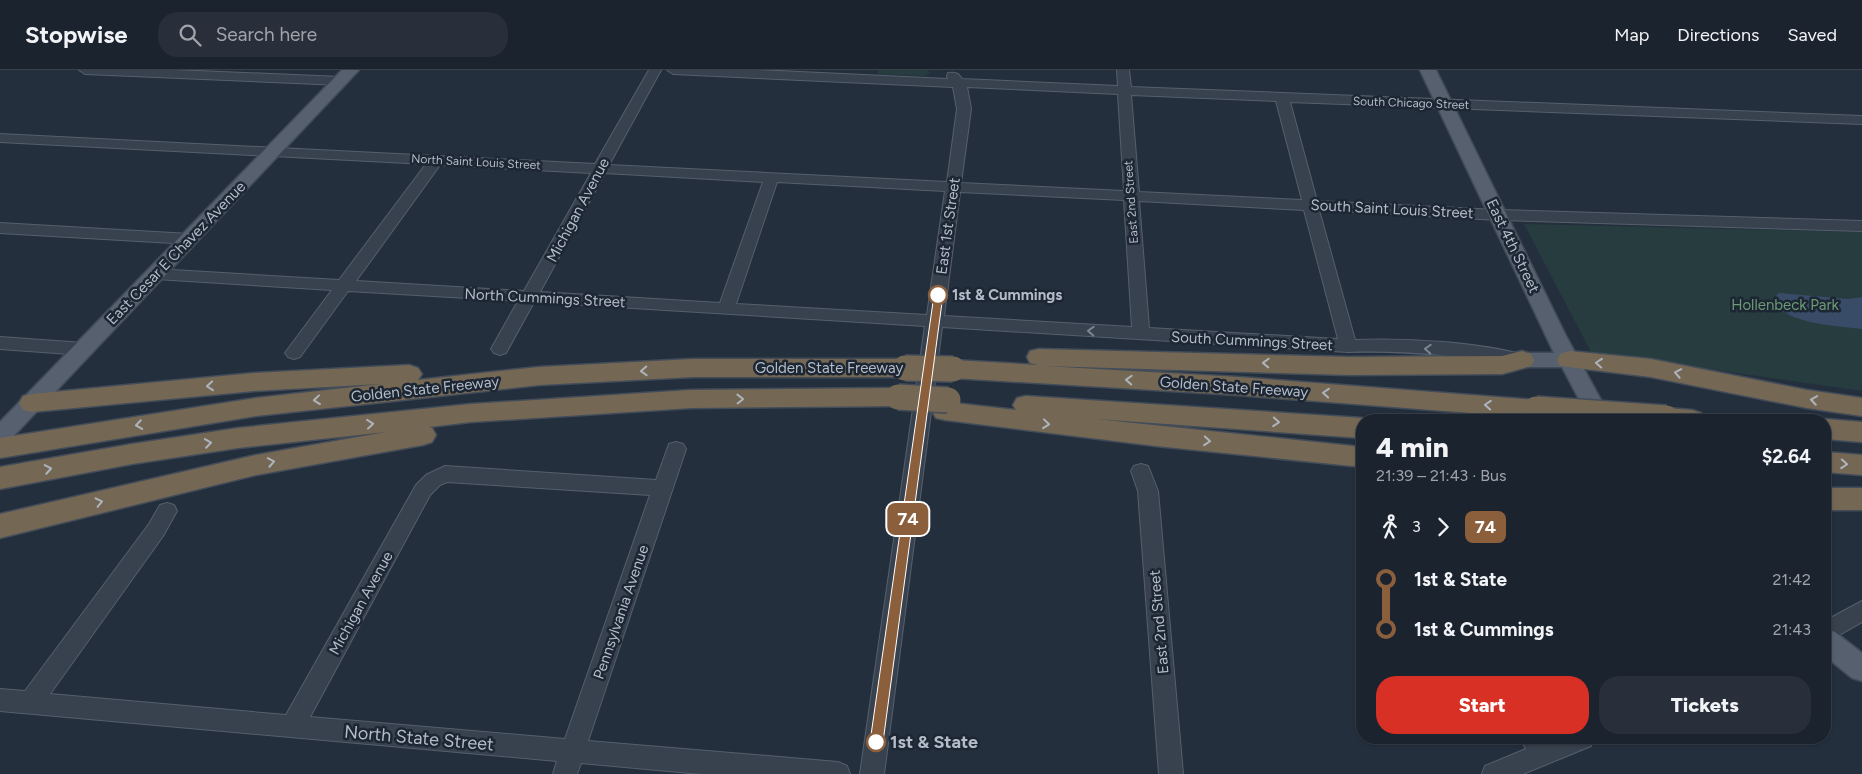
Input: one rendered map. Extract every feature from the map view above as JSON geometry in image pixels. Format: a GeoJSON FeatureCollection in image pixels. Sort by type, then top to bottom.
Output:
{"type":"FeatureCollection","features":[{"type":"Feature","properties":{"kind":"highway"},"geometry":{"type":"LineString","coordinates":[[953,362],[1350,366],[1502,365],[1522,360]]}},
{"type":"Feature","properties":{"kind":"highway"},"geometry":{"type":"LineString","coordinates":[[1569,360],[1651,368],[1862,408]]}},
{"type":"Feature","properties":{"kind":"highway","name":"Golden State Freeway"},"geometry":{"type":"LineString","coordinates":[[1,439],[256,407],[539,376],[693,368],[906,361],[953,362],[1608,414]]}},
{"type":"Feature","properties":{"kind":"highway"},"geometry":{"type":"LineString","coordinates":[[32,403],[166,389],[311,379],[483,370],[539,376]]}},
{"type":"Feature","properties":{"kind":"highway"},"geometry":{"type":"LineString","coordinates":[[0,526],[256,465],[403,438],[691,399]]}},
{"type":"Feature","properties":{"kind":"highway","name":"Golden State Freeway"},"geometry":{"type":"LineString","coordinates":[[0,478],[132,454],[257,436],[471,413],[691,399],[892,400],[947,405],[1146,435],[1356,456]]}},
{"type":"Feature","properties":{"kind":"highway"},"geometry":{"type":"LineString","coordinates":[[947,405],[1356,428]]}},
{"type":"Feature","properties":{"kind":"highway"},"geometry":{"type":"LineString","coordinates":[[1831,430],[1862,432]]}},
{"type":"Feature","properties":{"kind":"highway"},"geometry":{"type":"LineString","coordinates":[[1831,462],[1862,465]]}},
{"type":"Feature","properties":{"kind":"highway"},"geometry":{"type":"LineString","coordinates":[[1831,499],[1862,499]]}},
{"type":"Feature","properties":{"kind":"main road","name":"East 4th Street"},"geometry":{"type":"LineString","coordinates":[[1428,70],[1569,360],[1598,414]]}},
{"type":"Feature","properties":{"kind":"main road","name":"East Cesar E Chavez Avenue"},"geometry":{"type":"LineString","coordinates":[[1,439],[32,403],[346,76]]}},
{"type":"Feature","properties":{"kind":"main road","name":"South Cummings Street"},"geometry":{"type":"LineString","coordinates":[[1522,360],[1569,360]]}},
{"type":"Feature","properties":{"kind":"main road"},"geometry":{"type":"LineString","coordinates":[[1831,645],[1862,669]]}},
{"type":"Feature","properties":{"kind":"street"},"geometry":{"type":"LineString","coordinates":[[85,70],[346,76]]}},
{"type":"Feature","properties":{"kind":"street","name":"Michigan Avenue"},"geometry":{"type":"LineString","coordinates":[[500,349],[655,70]]}},
{"type":"Feature","properties":{"kind":"street","name":"South Chicago Street"},"geometry":{"type":"LineString","coordinates":[[672,70],[1445,105],[1862,120]]}},
{"type":"Feature","properties":{"kind":"street","name":"East 1st Street"},"geometry":{"type":"LineString","coordinates":[[872,774],[964,109],[964,96],[959,84],[947,70]]}},
{"type":"Feature","properties":{"kind":"street","name":"East 2nd Street"},"geometry":{"type":"LineString","coordinates":[[1123,70],[1130,196],[1141,334]]}},
{"type":"Feature","properties":{"kind":"street"},"geometry":{"type":"LineString","coordinates":[[1282,98],[1348,346]]}},
{"type":"Feature","properties":{"kind":"street","name":"North Saint Louis Street"},"geometry":{"type":"LineString","coordinates":[[0,138],[953,187]]}},
{"type":"Feature","properties":{"kind":"street"},"geometry":{"type":"LineString","coordinates":[[294,353],[437,160]]}},
{"type":"Feature","properties":{"kind":"street"},"geometry":{"type":"LineString","coordinates":[[726,308],[772,177]]}},
{"type":"Feature","properties":{"kind":"street","name":"South Saint Louis Street"},"geometry":{"type":"LineString","coordinates":[[953,187],[1498,214],[1862,226]]}},
{"type":"Feature","properties":{"kind":"street"},"geometry":{"type":"LineString","coordinates":[[0,228],[190,239]]}},
{"type":"Feature","properties":{"kind":"street","name":"North Cummings Street"},"geometry":{"type":"LineString","coordinates":[[156,274],[935,322]]}},
{"type":"Feature","properties":{"kind":"street","name":"South Cummings Street"},"geometry":{"type":"LineString","coordinates":[[935,322],[1348,346],[1364,345],[1453,350],[1522,360]]}},
{"type":"Feature","properties":{"kind":"street"},"geometry":{"type":"LineString","coordinates":[[0,343],[84,349]]}},
{"type":"Feature","properties":{"kind":"street","name":"Pennsylvania Avenue"},"geometry":{"type":"LineString","coordinates":[[565,774],[676,449]]}},
{"type":"Feature","properties":{"kind":"street","name":"East 2nd Street"},"geometry":{"type":"LineString","coordinates":[[1141,471],[1148,491],[1171,774]]}},
{"type":"Feature","properties":{"kind":"street","name":"Michigan Avenue"},"geometry":{"type":"LineString","coordinates":[[292,728],[423,490],[433,480],[445,474],[664,488]]}},
{"type":"Feature","properties":{"kind":"street"},"geometry":{"type":"LineString","coordinates":[[30,703],[156,530],[167,511]]}},
{"type":"Feature","properties":{"kind":"street"},"geometry":{"type":"LineString","coordinates":[[1831,629],[1862,610]]}},
{"type":"Feature","properties":{"kind":"street","name":"North State Street"},"geometry":{"type":"LineString","coordinates":[[0,700],[292,728],[838,774]]}},
{"type":"Feature","properties":{"kind":"street"},"geometry":{"type":"LineString","coordinates":[[1494,774],[1540,745]]}},
{"type":"Feature","properties":{"kind":"green space"},"geometry":{"type":"Polygon","coordinates":[[[878,70],[928,70],[930,73],[925,76],[878,74],[878,70]]]}},
{"type":"Feature","properties":{"kind":"green space","name":"Hollenbeck Park"},"geometry":{"type":"Polygon","coordinates":[[[1524,224],[1862,232],[1862,391],[1591,352],[1524,224]]]}},
{"type":"Feature","properties":{"kind":"water"},"geometry":{"type":"Polygon","coordinates":[[[1779,293],[1848,299],[1862,297],[1862,329],[1826,325],[1799,319],[1778,308],[1772,300],[1779,293]]]}},
{"type":"Feature","properties":{"kind":"bus line","name":"74"},"geometry":{"type":"LineString","coordinates":[[876,742],[916,465],[938,295]]}},
{"type":"Feature","properties":{"kind":"place","name":"1st & Cummings"},"geometry":{"type":"Point","coordinates":[938,295]}},
{"type":"Feature","properties":{"kind":"place","name":"1st & State"},"geometry":{"type":"Point","coordinates":[876,742]}}]}
